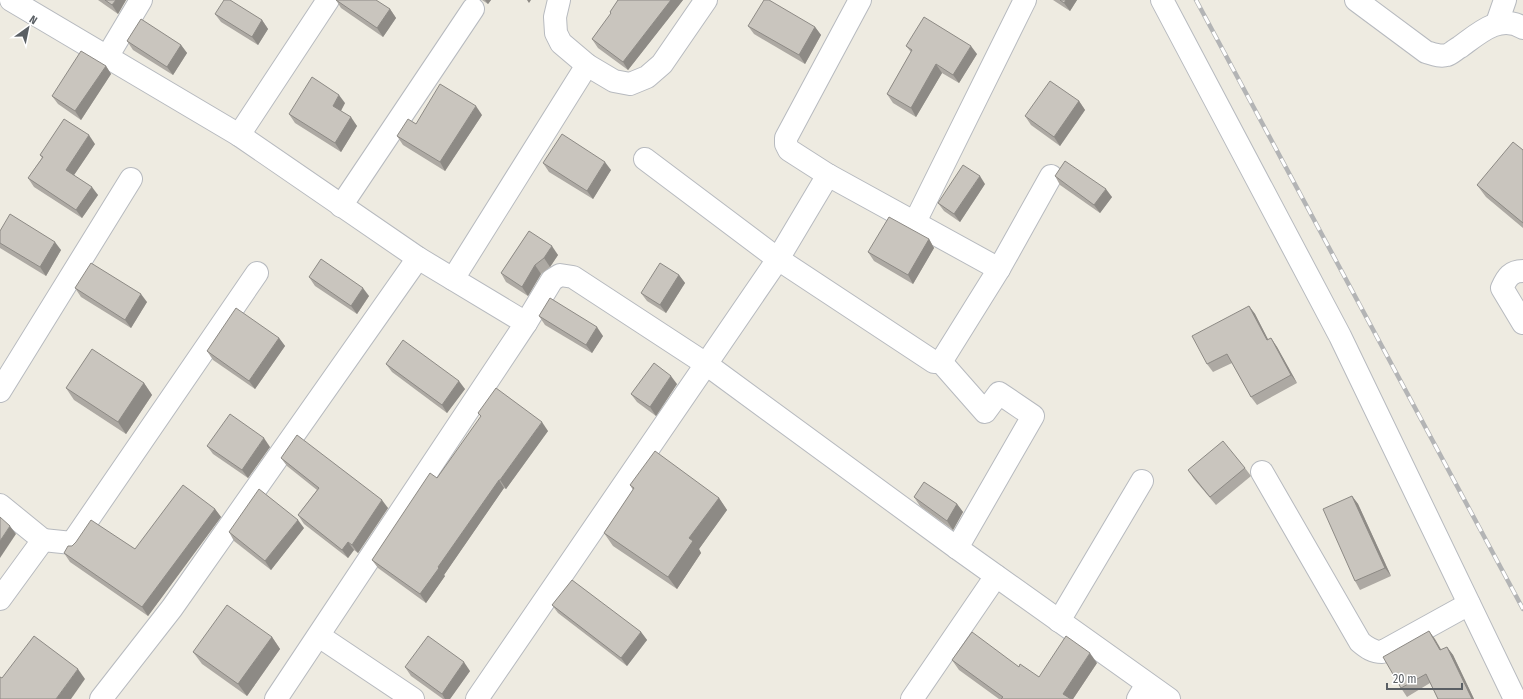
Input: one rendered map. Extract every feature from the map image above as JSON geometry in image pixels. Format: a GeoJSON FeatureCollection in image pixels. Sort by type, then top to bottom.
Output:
{"type":"FeatureCollection","features":[{"type":"Feature","properties":{"kind":"street"},"geometry":{"type":"LineString","coordinates":[[11,0],[239,135],[418,258],[526,323]]}},
{"type":"Feature","properties":{"kind":"street"},"geometry":{"type":"LineString","coordinates":[[107,57],[141,0]]}},
{"type":"Feature","properties":{"kind":"street"},"geometry":{"type":"LineString","coordinates":[[239,135],[328,0]]}},
{"type":"Feature","properties":{"kind":"street"},"geometry":{"type":"LineString","coordinates":[[559,0],[555,17],[556,33],[561,43],[587,65],[614,81],[630,84],[647,77],[662,64],[706,0]]}},
{"type":"Feature","properties":{"kind":"street"},"geometry":{"type":"LineString","coordinates":[[860,0],[786,138],[786,144],[789,150],[828,174],[999,269]]}},
{"type":"Feature","properties":{"kind":"street"},"geometry":{"type":"LineString","coordinates":[[915,222],[1025,0]]}},
{"type":"Feature","properties":{"kind":"street"},"geometry":{"type":"LineString","coordinates":[[1162,0],[1340,336],[1515,699]]}},
{"type":"Feature","properties":{"kind":"street"},"geometry":{"type":"LineString","coordinates":[[1356,0],[1426,52],[1438,56],[1447,55],[1496,23],[1507,23],[1523,28]]}},
{"type":"Feature","properties":{"kind":"street"},"geometry":{"type":"LineString","coordinates":[[1496,23],[1504,0]]}},
{"type":"Feature","properties":{"kind":"street"},"geometry":{"type":"LineString","coordinates":[[342,206],[473,9]]}},
{"type":"Feature","properties":{"kind":"street"},"geometry":{"type":"LineString","coordinates":[[453,279],[587,65]]}},
{"type":"Feature","properties":{"kind":"street"},"geometry":{"type":"LineString","coordinates":[[645,160],[778,259],[934,362],[941,362],[985,412],[999,393],[1033,416],[957,548]]}},
{"type":"Feature","properties":{"kind":"street"},"geometry":{"type":"LineString","coordinates":[[477,699],[778,259],[828,174]]}},
{"type":"Feature","properties":{"kind":"street"},"geometry":{"type":"LineString","coordinates":[[941,362],[999,269],[1051,176]]}},
{"type":"Feature","properties":{"kind":"street"},"geometry":{"type":"LineString","coordinates":[[0,391],[131,179]]}},
{"type":"Feature","properties":{"kind":"street"},"geometry":{"type":"LineString","coordinates":[[101,699],[172,608],[418,258]]}},
{"type":"Feature","properties":{"kind":"street"},"geometry":{"type":"LineString","coordinates":[[1523,271],[1517,271],[1508,276],[1502,288],[1523,323]]}},
{"type":"Feature","properties":{"kind":"street"},"geometry":{"type":"LineString","coordinates":[[0,505],[43,540],[72,543],[257,273]]}},
{"type":"Feature","properties":{"kind":"street"},"geometry":{"type":"LineString","coordinates":[[276,699],[526,323],[552,280],[560,275],[573,277],[706,364],[1059,621],[1142,691],[1169,699]]}},
{"type":"Feature","properties":{"kind":"street"},"geometry":{"type":"LineString","coordinates":[[1262,472],[1360,642],[1368,649],[1375,652],[1382,652],[1469,604]]}},
{"type":"Feature","properties":{"kind":"street"},"geometry":{"type":"LineString","coordinates":[[1059,621],[1142,481]]}},
{"type":"Feature","properties":{"kind":"street"},"geometry":{"type":"LineString","coordinates":[[0,599],[43,540]]}},
{"type":"Feature","properties":{"kind":"street"},"geometry":{"type":"LineString","coordinates":[[912,699],[996,576]]}},
{"type":"Feature","properties":{"kind":"street"},"geometry":{"type":"LineString","coordinates":[[319,636],[413,699]]}},
{"type":"Feature","properties":{"kind":"building"},"geometry":{"type":"Polygon","coordinates":[[[105,0],[116,0],[112,5],[105,0]]]}},
{"type":"Feature","properties":{"kind":"building"},"geometry":{"type":"Polygon","coordinates":[[[224,0],[230,0],[262,20],[252,37],[215,14],[224,0]]]}},
{"type":"Feature","properties":{"kind":"building"},"geometry":{"type":"Polygon","coordinates":[[[336,0],[376,0],[390,9],[377,28],[336,0]]]}},
{"type":"Feature","properties":{"kind":"building"},"geometry":{"type":"Polygon","coordinates":[[[618,0],[671,0],[623,62],[592,39],[611,13],[610,12],[618,0]]]}},
{"type":"Feature","properties":{"kind":"building"},"geometry":{"type":"Polygon","coordinates":[[[764,0],[769,0],[815,27],[799,55],[748,26],[764,0]]]}},
{"type":"Feature","properties":{"kind":"building"},"geometry":{"type":"Polygon","coordinates":[[[924,17],[971,46],[953,75],[936,64],[911,108],[887,94],[912,50],[906,46],[924,17]]]}},
{"type":"Feature","properties":{"kind":"building"},"geometry":{"type":"Polygon","coordinates":[[[141,19],[181,45],[167,67],[127,41],[141,19]]]}},
{"type":"Feature","properties":{"kind":"building"},"geometry":{"type":"Polygon","coordinates":[[[81,51],[106,66],[75,111],[52,96],[81,51]]]}},
{"type":"Feature","properties":{"kind":"building"},"geometry":{"type":"Polygon","coordinates":[[[312,77],[339,95],[333,106],[351,117],[335,143],[289,114],[312,77]]]}},
{"type":"Feature","properties":{"kind":"building"},"geometry":{"type":"Polygon","coordinates":[[[1050,81],[1079,101],[1054,137],[1025,116],[1050,81]]]}},
{"type":"Feature","properties":{"kind":"building"},"geometry":{"type":"Polygon","coordinates":[[[440,84],[476,106],[440,162],[397,136],[408,119],[416,124],[440,84]]]}},
{"type":"Feature","properties":{"kind":"building"},"geometry":{"type":"Polygon","coordinates":[[[64,119],[89,135],[66,170],[92,187],[76,210],[28,178],[43,157],[40,155],[64,119]]]}},
{"type":"Feature","properties":{"kind":"building"},"geometry":{"type":"Polygon","coordinates":[[[562,134],[605,162],[587,191],[543,163],[562,134]]]}},
{"type":"Feature","properties":{"kind":"building"},"geometry":{"type":"Polygon","coordinates":[[[1513,142],[1523,150],[1523,223],[1477,185],[1513,142]]]}},
{"type":"Feature","properties":{"kind":"building"},"geometry":{"type":"Polygon","coordinates":[[[1065,161],[1106,189],[1094,205],[1055,176],[1065,161]]]}},
{"type":"Feature","properties":{"kind":"building"},"geometry":{"type":"Polygon","coordinates":[[[963,165],[980,176],[954,214],[938,203],[963,165]]]}},
{"type":"Feature","properties":{"kind":"building"},"geometry":{"type":"Polygon","coordinates":[[[10,214],[55,242],[40,267],[0,243],[0,231],[10,214]]]}},
{"type":"Feature","properties":{"kind":"building"},"geometry":{"type":"Polygon","coordinates":[[[889,217],[929,239],[908,275],[868,252],[889,217]]]}},
{"type":"Feature","properties":{"kind":"building"},"geometry":{"type":"Polygon","coordinates":[[[529,231],[552,246],[544,258],[535,265],[522,287],[501,273],[529,231]]]}},
{"type":"Feature","properties":{"kind":"building"},"geometry":{"type":"Polygon","coordinates":[[[321,259],[363,288],[351,306],[309,277],[321,259]]]}},
{"type":"Feature","properties":{"kind":"building"},"geometry":{"type":"Polygon","coordinates":[[[91,263],[141,294],[125,320],[75,288],[91,263]]]}},
{"type":"Feature","properties":{"kind":"building"},"geometry":{"type":"Polygon","coordinates":[[[660,263],[679,275],[660,305],[641,293],[660,263]]]}},
{"type":"Feature","properties":{"kind":"building"},"geometry":{"type":"Polygon","coordinates":[[[550,298],[597,327],[586,345],[539,316],[550,298]]]}},
{"type":"Feature","properties":{"kind":"building"},"geometry":{"type":"Polygon","coordinates":[[[1249,306],[1267,340],[1271,338],[1291,375],[1251,397],[1227,354],[1207,364],[1192,336],[1249,306]]]}},
{"type":"Feature","properties":{"kind":"building"},"geometry":{"type":"Polygon","coordinates":[[[236,308],[279,338],[249,381],[207,351],[236,308]]]}},
{"type":"Feature","properties":{"kind":"building"},"geometry":{"type":"Polygon","coordinates":[[[403,340],[459,381],[442,405],[386,364],[403,340]]]}},
{"type":"Feature","properties":{"kind":"building"},"geometry":{"type":"Polygon","coordinates":[[[92,349],[144,383],[118,422],[66,388],[92,349]]]}},
{"type":"Feature","properties":{"kind":"building"},"geometry":{"type":"Polygon","coordinates":[[[654,363],[671,376],[650,407],[631,394],[654,363]]]}},
{"type":"Feature","properties":{"kind":"building"},"geometry":{"type":"Polygon","coordinates":[[[496,388],[542,422],[499,480],[420,594],[372,560],[430,473],[437,478],[481,416],[478,413],[496,388]]]}},
{"type":"Feature","properties":{"kind":"building"},"geometry":{"type":"Polygon","coordinates":[[[230,414],[264,438],[242,470],[207,446],[230,414]]]}},
{"type":"Feature","properties":{"kind":"building"},"geometry":{"type":"Polygon","coordinates":[[[297,435],[382,500],[352,545],[348,542],[342,550],[298,515],[319,488],[281,458],[297,435]]]}},
{"type":"Feature","properties":{"kind":"building"},"geometry":{"type":"Polygon","coordinates":[[[1223,441],[1245,468],[1210,497],[1188,470],[1223,441]]]}},
{"type":"Feature","properties":{"kind":"building"},"geometry":{"type":"Polygon","coordinates":[[[655,451],[719,498],[689,538],[693,541],[668,577],[604,533],[634,488],[630,485],[655,451]]]}},
{"type":"Feature","properties":{"kind":"building"},"geometry":{"type":"Polygon","coordinates":[[[924,482],[957,504],[947,521],[914,497],[924,482]]]}},
{"type":"Feature","properties":{"kind":"building"},"geometry":{"type":"Polygon","coordinates":[[[183,485],[215,509],[142,607],[64,553],[68,546],[72,546],[76,542],[91,520],[135,549],[183,485]]]}},
{"type":"Feature","properties":{"kind":"building"},"geometry":{"type":"Polygon","coordinates":[[[259,489],[298,520],[265,561],[229,532],[259,489]]]}},
{"type":"Feature","properties":{"kind":"building"},"geometry":{"type":"Polygon","coordinates":[[[1352,496],[1385,568],[1355,581],[1323,509],[1352,496]]]}},
{"type":"Feature","properties":{"kind":"building"},"geometry":{"type":"Polygon","coordinates":[[[0,517],[10,526],[0,541],[0,517]]]}},
{"type":"Feature","properties":{"kind":"building"},"geometry":{"type":"Polygon","coordinates":[[[572,580],[641,632],[621,658],[552,605],[572,580]]]}},
{"type":"Feature","properties":{"kind":"building"},"geometry":{"type":"Polygon","coordinates":[[[227,605],[272,637],[238,684],[193,652],[227,605]]]}},
{"type":"Feature","properties":{"kind":"building"},"geometry":{"type":"Polygon","coordinates":[[[1429,631],[1440,650],[1447,647],[1472,699],[1438,699],[1426,674],[1401,688],[1383,657],[1429,631]]]}},
{"type":"Feature","properties":{"kind":"building"},"geometry":{"type":"Polygon","coordinates":[[[972,632],[1019,667],[1020,664],[1039,677],[1066,636],[1090,653],[1063,694],[1071,699],[1001,699],[1003,697],[952,660],[972,632]]]}},
{"type":"Feature","properties":{"kind":"building"},"geometry":{"type":"Polygon","coordinates":[[[34,636],[78,669],[56,699],[0,699],[0,677],[2,678],[34,636]]]}},
{"type":"Feature","properties":{"kind":"building"},"geometry":{"type":"Polygon","coordinates":[[[428,636],[464,662],[442,694],[405,667],[428,636]]]}},
{"type":"Feature","properties":{"kind":"railway"},"geometry":{"type":"LineString","coordinates":[[1196,0],[1523,609]]}}]}
